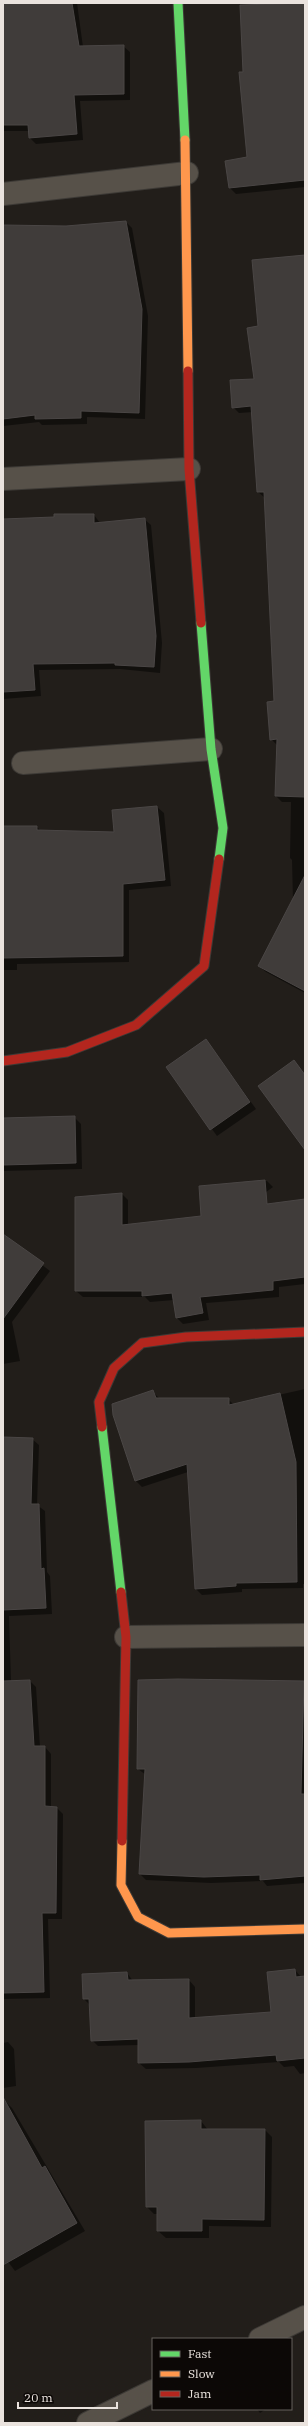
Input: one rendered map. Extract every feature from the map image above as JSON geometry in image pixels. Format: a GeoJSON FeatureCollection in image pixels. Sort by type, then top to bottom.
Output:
{"type":"FeatureCollection","features":[{"type":"Feature","properties":{"kind":"street"},"geometry":{"type":"LineString","coordinates":[[3,1061],[67,1052],[136,1025],[204,966],[223,828],[211,749],[189,469],[187,173],[178,3]]}},
{"type":"Feature","properties":{"kind":"street"},"geometry":{"type":"LineString","coordinates":[[3,194],[187,173]]}},
{"type":"Feature","properties":{"kind":"street"},"geometry":{"type":"LineString","coordinates":[[3,479],[189,469]]}},
{"type":"Feature","properties":{"kind":"street"},"geometry":{"type":"LineString","coordinates":[[23,763],[211,749]]}},
{"type":"Feature","properties":{"kind":"street"},"geometry":{"type":"LineString","coordinates":[[305,1332],[186,1337],[142,1343],[114,1368],[99,1402],[126,1637],[121,1884],[138,1916],[169,1933],[305,1929]]}},
{"type":"Feature","properties":{"kind":"street"},"geometry":{"type":"LineString","coordinates":[[126,1637],[305,1635]]}},
{"type":"Feature","properties":{"kind":"street"},"geometry":{"type":"LineString","coordinates":[[262,2338],[305,2317]]}},
{"type":"Feature","properties":{"kind":"street"},"geometry":{"type":"LineString","coordinates":[[88,2423],[152,2391]]}},
{"type":"Feature","properties":{"kind":"building"},"geometry":{"type":"Polygon","coordinates":[[[3,3],[72,3],[79,46],[124,45],[124,94],[74,95],[77,134],[29,138],[28,125],[3,125],[3,3]]]}},
{"type":"Feature","properties":{"kind":"building"},"geometry":{"type":"Polygon","coordinates":[[[305,3],[305,180],[229,188],[225,161],[247,157],[239,72],[243,72],[240,5],[305,3]]]}},
{"type":"Feature","properties":{"kind":"building"},"geometry":{"type":"Polygon","coordinates":[[[126,221],[142,309],[139,413],[81,411],[81,418],[35,419],[35,415],[3,419],[3,225],[66,226],[126,221]]]}},
{"type":"Feature","properties":{"kind":"building"},"geometry":{"type":"Polygon","coordinates":[[[305,255],[305,797],[275,796],[277,739],[270,740],[267,702],[274,701],[264,492],[257,492],[251,406],[232,408],[230,380],[254,379],[247,328],[258,326],[252,260],[305,255]]]}},
{"type":"Feature","properties":{"kind":"building"},"geometry":{"type":"Polygon","coordinates":[[[54,514],[94,514],[94,523],[145,518],[156,636],[154,667],[115,665],[115,663],[33,664],[35,690],[3,692],[3,519],[54,517],[54,514]]]}},
{"type":"Feature","properties":{"kind":"building"},"geometry":{"type":"Polygon","coordinates":[[[157,806],[165,880],[123,884],[123,956],[3,958],[3,826],[37,826],[37,830],[114,832],[112,810],[157,806]]]}},
{"type":"Feature","properties":{"kind":"building"},"geometry":{"type":"Polygon","coordinates":[[[305,875],[305,991],[258,966],[305,875]]]}},
{"type":"Feature","properties":{"kind":"building"},"geometry":{"type":"Polygon","coordinates":[[[206,1039],[250,1102],[210,1130],[166,1067],[206,1039]]]}},
{"type":"Feature","properties":{"kind":"building"},"geometry":{"type":"Polygon","coordinates":[[[294,1060],[305,1075],[305,1150],[258,1086],[294,1060]]]}},
{"type":"Feature","properties":{"kind":"building"},"geometry":{"type":"Polygon","coordinates":[[[75,1116],[76,1163],[3,1165],[3,1118],[75,1116]]]}},
{"type":"Feature","properties":{"kind":"building"},"geometry":{"type":"Polygon","coordinates":[[[265,1180],[267,1204],[305,1199],[305,1277],[273,1281],[273,1290],[200,1297],[203,1313],[176,1318],[172,1293],[142,1296],[142,1291],[75,1291],[75,1197],[122,1193],[122,1225],[201,1216],[199,1186],[265,1180]]]}},
{"type":"Feature","properties":{"kind":"building"},"geometry":{"type":"Polygon","coordinates":[[[3,1234],[44,1263],[3,1319],[3,1234]]]}},
{"type":"Feature","properties":{"kind":"building"},"geometry":{"type":"Polygon","coordinates":[[[153,1390],[156,1398],[229,1398],[229,1405],[280,1393],[296,1462],[297,1582],[236,1583],[236,1586],[195,1589],[187,1464],[135,1481],[113,1415],[112,1404],[153,1390]]]}},
{"type":"Feature","properties":{"kind":"building"},"geometry":{"type":"Polygon","coordinates":[[[3,1437],[33,1438],[31,1504],[39,1504],[41,1569],[44,1568],[46,1608],[3,1610],[3,1437]]]}},
{"type":"Feature","properties":{"kind":"building"},"geometry":{"type":"Polygon","coordinates":[[[178,1679],[304,1681],[301,1794],[305,1794],[305,1876],[260,1880],[260,1875],[204,1877],[139,1874],[145,1769],[137,1769],[138,1680],[178,1679]]]}},
{"type":"Feature","properties":{"kind":"building"},"geometry":{"type":"Polygon","coordinates":[[[30,1680],[34,1746],[45,1746],[45,1806],[57,1807],[56,1913],[42,1913],[44,1992],[3,1993],[3,1681],[30,1680]]]}},
{"type":"Feature","properties":{"kind":"building"},"geometry":{"type":"Polygon","coordinates":[[[295,1969],[296,1977],[305,1976],[305,2058],[277,2061],[276,2055],[189,2062],[138,2063],[138,2039],[91,2041],[89,1999],[83,1999],[82,1974],[127,1972],[128,1980],[189,1979],[189,2018],[271,2012],[267,1972],[295,1969]]]}},
{"type":"Feature","properties":{"kind":"building"},"geometry":{"type":"Polygon","coordinates":[[[3,2097],[42,2168],[45,2166],[77,2223],[3,2265],[3,2097]]]}},
{"type":"Feature","properties":{"kind":"building"},"geometry":{"type":"Polygon","coordinates":[[[201,2120],[201,2129],[265,2129],[264,2220],[202,2219],[202,2231],[157,2231],[157,2207],[146,2207],[145,2121],[201,2120]]]}},
{"type":"Feature","properties":{"kind":"traffic: fast"},"geometry":{"type":"LineString","coordinates":[[178,3],[185,140]]}},
{"type":"Feature","properties":{"kind":"traffic: fast"},"geometry":{"type":"LineString","coordinates":[[201,623],[211,749],[223,828],[219,859]]}},
{"type":"Feature","properties":{"kind":"traffic: fast"},"geometry":{"type":"LineString","coordinates":[[102,1427],[121,1592]]}},
{"type":"Feature","properties":{"kind":"traffic: slow"},"geometry":{"type":"LineString","coordinates":[[185,140],[188,371]]}},
{"type":"Feature","properties":{"kind":"traffic: slow"},"geometry":{"type":"LineString","coordinates":[[122,1841],[121,1885],[138,1917],[169,1933],[305,1929]]}},
{"type":"Feature","properties":{"kind":"traffic: jam"},"geometry":{"type":"LineString","coordinates":[[188,371],[189,469],[201,623]]}},
{"type":"Feature","properties":{"kind":"traffic: jam"},"geometry":{"type":"LineString","coordinates":[[3,1061],[67,1052],[136,1025],[204,966],[219,859]]}},
{"type":"Feature","properties":{"kind":"traffic: jam"},"geometry":{"type":"LineString","coordinates":[[102,1427],[99,1402],[114,1368],[142,1343],[186,1337],[305,1332]]}},
{"type":"Feature","properties":{"kind":"traffic: jam"},"geometry":{"type":"LineString","coordinates":[[121,1592],[126,1637],[122,1841]]}}]}
